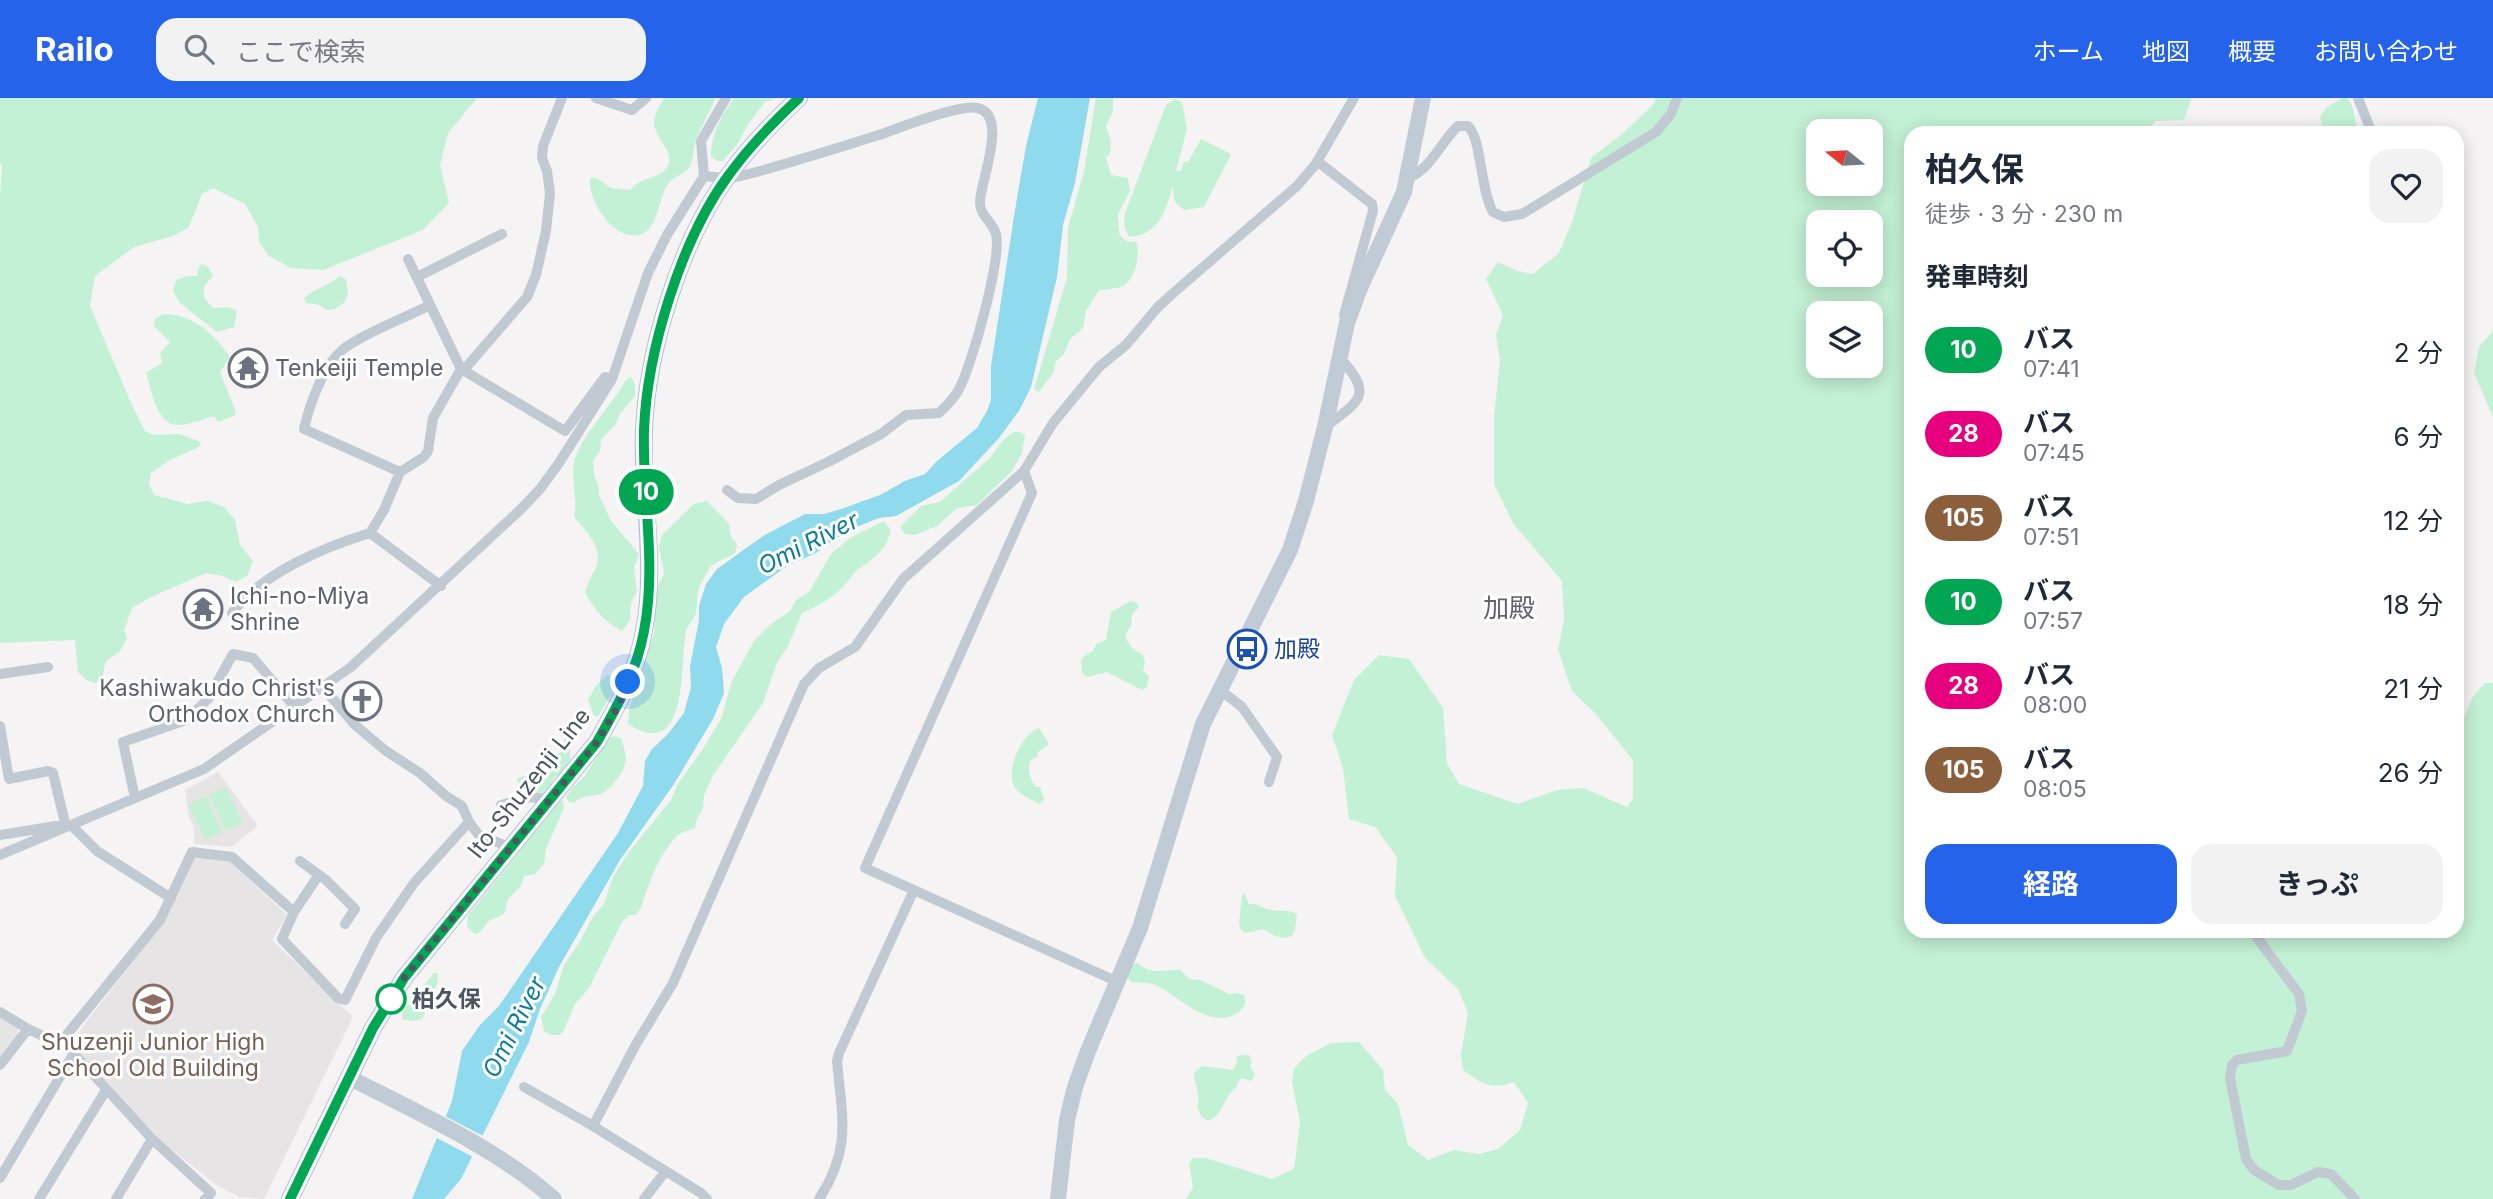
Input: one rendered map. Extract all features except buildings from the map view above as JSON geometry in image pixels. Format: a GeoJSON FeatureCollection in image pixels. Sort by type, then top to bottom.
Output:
{"type":"FeatureCollection","features":[{"type":"Feature","properties":{"kind":"main road","name":"Ito-Shuzenji Line"},"geometry":{"type":"LineString","coordinates":[[290,1199],[373,1028],[404,978],[597,742],[620,703],[645,630],[649,571],[644,430],[658,335],[678,273],[726,178],[762,132],[799,98]]}},
{"type":"Feature","properties":{"kind":"street"},"geometry":{"type":"LineString","coordinates":[[232,613],[243,599],[292,565],[337,544],[370,533],[384,510],[400,472],[424,457],[428,451],[433,418],[462,370],[527,297],[536,275],[546,231],[550,193],[542,158],[543,146],[562,98]]}},
{"type":"Feature","properties":{"kind":"street"},"geometry":{"type":"LineString","coordinates":[[596,98],[632,110],[646,98]]}},
{"type":"Feature","properties":{"kind":"street"},"geometry":{"type":"LineString","coordinates":[[0,855],[204,769],[351,667],[441,586],[540,489],[612,379],[648,273],[667,235],[704,176],[701,141],[726,98]]}},
{"type":"Feature","properties":{"kind":"street"},"geometry":{"type":"LineString","coordinates":[[593,1126],[635,1046],[673,983],[804,684],[819,668],[855,647],[904,579],[1024,471],[1053,424],[1099,367],[1126,345],[1164,301],[1297,186],[1317,161],[1354,98]]}},
{"type":"Feature","properties":{"kind":"street"},"geometry":{"type":"LineString","coordinates":[[1058,1199],[1067,1120],[1075,1087],[1147,908],[1203,724],[1290,550],[1325,427],[1345,328],[1409,178],[1423,98]]}},
{"type":"Feature","properties":{"kind":"street"},"geometry":{"type":"LineString","coordinates":[[1409,178],[1424,167],[1458,126],[1468,126],[1475,137],[1486,196],[1493,212],[1504,217],[1522,214],[1656,132],[1671,114],[1677,98]]}},
{"type":"Feature","properties":{"kind":"street"},"geometry":{"type":"LineString","coordinates":[[2358,98],[2369,126]]}},
{"type":"Feature","properties":{"kind":"street"},"geometry":{"type":"LineString","coordinates":[[704,176],[726,178],[767,169],[918,121],[970,108],[979,108],[992,122],[993,138],[980,203],[983,215],[996,235],[995,248],[980,328],[958,391],[939,413],[906,415],[881,434],[779,485],[757,499],[737,498],[727,490]]}},
{"type":"Feature","properties":{"kind":"street"},"geometry":{"type":"LineString","coordinates":[[1317,161],[1372,204],[1373,211],[1347,301],[1345,328]]}},
{"type":"Feature","properties":{"kind":"street"},"geometry":{"type":"LineString","coordinates":[[416,277],[502,234]]}},
{"type":"Feature","properties":{"kind":"street"},"geometry":{"type":"LineString","coordinates":[[408,259],[462,370],[565,431],[605,377],[612,379]]}},
{"type":"Feature","properties":{"kind":"street"},"geometry":{"type":"LineString","coordinates":[[400,472],[304,429],[309,407],[319,384],[345,348],[430,305]]}},
{"type":"Feature","properties":{"kind":"street"},"geometry":{"type":"LineString","coordinates":[[1325,427],[1353,405],[1360,392],[1359,380],[1340,358]]}},
{"type":"Feature","properties":{"kind":"street"},"geometry":{"type":"LineString","coordinates":[[1024,471],[1032,493],[864,868],[1118,982]]}},
{"type":"Feature","properties":{"kind":"street"},"geometry":{"type":"LineString","coordinates":[[370,533],[441,586]]}},
{"type":"Feature","properties":{"kind":"street"},"geometry":{"type":"LineString","coordinates":[[135,798],[123,742],[186,720],[208,699],[233,654],[253,658],[294,706]]}},
{"type":"Feature","properties":{"kind":"street"},"geometry":{"type":"LineString","coordinates":[[0,674],[48,667]]}},
{"type":"Feature","properties":{"kind":"street"},"geometry":{"type":"LineString","coordinates":[[322,686],[355,725],[462,806],[478,834],[511,848]]}},
{"type":"Feature","properties":{"kind":"street"},"geometry":{"type":"LineString","coordinates":[[1219,689],[1242,706],[1277,757],[1269,782]]}},
{"type":"Feature","properties":{"kind":"street"},"geometry":{"type":"LineString","coordinates":[[0,726],[9,779],[48,771],[53,774],[69,826],[97,851],[171,898]]}},
{"type":"Feature","properties":{"kind":"street"},"geometry":{"type":"LineString","coordinates":[[501,805],[530,797],[550,800]]}},
{"type":"Feature","properties":{"kind":"street"},"geometry":{"type":"LineString","coordinates":[[318,876],[294,912],[282,939],[338,998],[345,1000],[376,938],[414,883],[470,822]]}},
{"type":"Feature","properties":{"kind":"street"},"geometry":{"type":"LineString","coordinates":[[0,835],[69,826]]}},
{"type":"Feature","properties":{"kind":"street"},"geometry":{"type":"LineString","coordinates":[[60,1043],[160,920],[192,852],[232,857],[294,912]]}},
{"type":"Feature","properties":{"kind":"street"},"geometry":{"type":"LineString","coordinates":[[300,862],[326,880],[355,909],[345,924]]}},
{"type":"Feature","properties":{"kind":"street"},"geometry":{"type":"LineString","coordinates":[[819,1199],[836,1168],[842,1147],[844,1123],[837,1061],[839,1053],[914,890]]}},
{"type":"Feature","properties":{"kind":"street"},"geometry":{"type":"LineString","coordinates":[[2257,938],[2299,994],[2302,1012],[2287,1051],[2237,1060],[2232,1065],[2230,1078],[2246,1159],[2254,1170],[2279,1185],[2291,1185],[2318,1171],[2331,1174],[2355,1199]]}},
{"type":"Feature","properties":{"kind":"street"},"geometry":{"type":"LineString","coordinates":[[0,1012],[74,1053],[152,1139],[211,1193],[205,1199]]}},
{"type":"Feature","properties":{"kind":"street"},"geometry":{"type":"LineString","coordinates":[[0,1065],[27,1029]]}},
{"type":"Feature","properties":{"kind":"street"},"geometry":{"type":"LineString","coordinates":[[0,1178],[74,1053]]}},
{"type":"Feature","properties":{"kind":"street"},"geometry":{"type":"LineString","coordinates":[[348,1077],[490,1152],[554,1199]]}},
{"type":"Feature","properties":{"kind":"street"},"geometry":{"type":"LineString","coordinates":[[524,1087],[593,1126],[707,1199]]}},
{"type":"Feature","properties":{"kind":"street"},"geometry":{"type":"LineString","coordinates":[[39,1199],[106,1090]]}},
{"type":"Feature","properties":{"kind":"street"},"geometry":{"type":"LineString","coordinates":[[116,1199],[152,1139]]}},
{"type":"Feature","properties":{"kind":"street"},"geometry":{"type":"LineString","coordinates":[[644,1199],[665,1172]]}},
{"type":"Feature","properties":{"kind":"shaded area"},"geometry":{"type":"Polygon","coordinates":[[[218,772],[258,826],[231,847],[194,844],[194,828],[189,817],[185,790],[218,772]]]}},
{"type":"Feature","properties":{"kind":"shaded area"},"geometry":{"type":"Polygon","coordinates":[[[194,857],[230,862],[287,915],[272,940],[353,1017],[264,1199],[239,1197],[218,1186],[153,1135],[71,1042],[162,923],[194,857]]]}},
{"type":"Feature","properties":{"kind":"shaded area"},"geometry":{"type":"Polygon","coordinates":[[[0,1017],[18,1028],[18,1036],[0,1059],[0,1017]]]}},
{"type":"Feature","properties":{"kind":"green space"},"geometry":{"type":"Polygon","coordinates":[[[0,98],[477,98],[448,133],[440,165],[449,203],[423,230],[323,270],[291,268],[269,256],[259,242],[258,227],[245,204],[213,188],[202,194],[189,227],[173,236],[134,247],[95,276],[90,306],[145,431],[153,435],[179,434],[201,442],[199,447],[168,461],[151,473],[149,484],[154,495],[188,504],[207,501],[224,507],[235,520],[240,545],[253,561],[247,576],[236,582],[206,573],[132,608],[124,631],[127,638],[120,651],[106,661],[102,677],[96,683],[88,681],[78,672],[75,640],[0,643],[0,98]]]}},
{"type":"Feature","properties":{"kind":"green space"},"geometry":{"type":"Polygon","coordinates":[[[664,98],[715,98],[698,135],[689,168],[668,184],[656,217],[647,231],[640,235],[630,235],[612,226],[601,213],[591,193],[590,178],[596,178],[611,188],[630,190],[639,182],[664,171],[668,165],[668,153],[655,130],[654,121],[664,98]]]}},
{"type":"Feature","properties":{"kind":"green space"},"geometry":{"type":"Polygon","coordinates":[[[734,98],[778,98],[765,102],[738,143],[723,161],[717,161],[711,157],[712,142],[721,118],[734,98]]]}},
{"type":"Feature","properties":{"kind":"green space"},"geometry":{"type":"Polygon","coordinates":[[[1096,98],[1113,98],[1113,111],[1106,126],[1111,142],[1110,154],[1106,157],[1111,175],[1128,178],[1130,191],[1118,214],[1119,234],[1126,241],[1137,242],[1136,266],[1123,286],[1099,290],[1086,311],[1083,328],[1070,339],[1064,354],[1056,361],[1053,373],[1039,392],[1034,389],[1067,278],[1068,228],[1084,171],[1096,98]]]}},
{"type":"Feature","properties":{"kind":"green space"},"geometry":{"type":"Polygon","coordinates":[[[1656,98],[2192,98],[2184,120],[2155,121],[2152,126],[1904,126],[1904,938],[2464,938],[2464,717],[2472,698],[2485,683],[2493,683],[2493,1199],[1186,1199],[1193,1188],[1189,1164],[1193,1158],[1206,1158],[1272,1179],[1294,1169],[1300,1122],[1292,1082],[1294,1068],[1306,1056],[1331,1043],[1359,1042],[1383,1070],[1385,1090],[1398,1104],[1408,1145],[1428,1160],[1454,1150],[1479,1154],[1498,1149],[1520,1130],[1528,1103],[1514,1082],[1487,1084],[1463,1070],[1461,1055],[1468,1013],[1458,989],[1425,958],[1395,896],[1397,857],[1375,827],[1349,819],[1343,768],[1332,735],[1354,680],[1379,655],[1409,659],[1443,708],[1447,763],[1459,784],[1518,804],[1557,790],[1583,788],[1627,807],[1633,799],[1633,760],[1595,713],[1572,691],[1558,650],[1564,619],[1562,581],[1513,523],[1494,484],[1494,416],[1500,360],[1496,335],[1503,315],[1486,279],[1498,262],[1517,271],[1533,274],[1559,253],[1572,222],[1591,158],[1622,134],[1653,105],[1656,98]]]}},
{"type":"Feature","properties":{"kind":"green space"},"geometry":{"type":"Polygon","coordinates":[[[2342,98],[2347,98],[2354,111],[2356,126],[2322,126],[2320,117],[2326,108],[2342,98]]]}},
{"type":"Feature","properties":{"kind":"green space"},"geometry":{"type":"Polygon","coordinates":[[[1175,99],[1182,102],[1187,129],[1176,171],[1181,171],[1184,161],[1188,162],[1201,139],[1231,154],[1204,207],[1185,210],[1174,200],[1173,186],[1164,213],[1154,227],[1148,232],[1129,237],[1124,216],[1166,105],[1175,99]]]}},
{"type":"Feature","properties":{"kind":"green space"},"geometry":{"type":"Polygon","coordinates":[[[202,264],[208,267],[213,276],[204,286],[204,298],[213,308],[228,307],[237,311],[234,327],[217,332],[180,303],[173,291],[176,280],[197,276],[202,264]]]}},
{"type":"Feature","properties":{"kind":"green space"},"geometry":{"type":"Polygon","coordinates":[[[340,276],[346,279],[348,293],[345,302],[332,310],[326,310],[320,305],[307,303],[304,299],[312,292],[340,276]]]}},
{"type":"Feature","properties":{"kind":"green space"},"geometry":{"type":"Polygon","coordinates":[[[164,314],[185,318],[202,327],[230,357],[220,372],[236,412],[234,416],[218,422],[214,416],[181,425],[166,421],[156,407],[146,373],[162,363],[160,353],[170,342],[154,326],[155,319],[164,314]]]}},
{"type":"Feature","properties":{"kind":"green space"},"geometry":{"type":"Polygon","coordinates":[[[2493,331],[2493,417],[2474,373],[2479,347],[2493,331]]]}},
{"type":"Feature","properties":{"kind":"green space"},"geometry":{"type":"Polygon","coordinates":[[[631,377],[635,384],[635,396],[601,440],[600,451],[593,461],[599,495],[611,521],[639,554],[634,568],[637,592],[631,603],[630,620],[622,631],[600,614],[585,592],[598,560],[592,540],[574,517],[573,470],[582,443],[626,380],[631,377]]]}},
{"type":"Feature","properties":{"kind":"green space"},"geometry":{"type":"Polygon","coordinates":[[[1014,432],[1025,435],[1022,453],[1012,471],[977,505],[957,508],[937,526],[915,535],[905,534],[900,527],[921,506],[940,502],[990,458],[1004,439],[1014,432]]]}},
{"type":"Feature","properties":{"kind":"green space"},"geometry":{"type":"Polygon","coordinates":[[[707,501],[729,524],[731,537],[737,544],[735,553],[711,566],[700,585],[697,609],[686,631],[678,704],[672,720],[663,731],[648,733],[628,724],[629,709],[646,662],[648,644],[654,635],[657,588],[664,574],[659,547],[662,535],[694,504],[707,501]]]}},
{"type":"Feature","properties":{"kind":"green space"},"geometry":{"type":"Polygon","coordinates":[[[884,521],[891,530],[878,553],[857,570],[834,595],[802,613],[788,646],[777,663],[763,703],[714,774],[704,795],[703,808],[695,828],[680,834],[665,852],[640,909],[636,915],[629,915],[622,922],[589,988],[575,1004],[563,1032],[551,1035],[544,1031],[541,1017],[555,994],[564,965],[592,918],[604,904],[613,877],[628,853],[671,800],[677,785],[722,717],[731,683],[754,641],[790,611],[797,599],[809,592],[831,554],[850,538],[884,521]]]}},
{"type":"Feature","properties":{"kind":"green space"},"geometry":{"type":"Polygon","coordinates":[[[1131,601],[1138,604],[1138,608],[1132,614],[1131,626],[1125,635],[1129,644],[1142,654],[1145,661],[1143,671],[1149,676],[1147,687],[1142,690],[1107,672],[1087,677],[1082,673],[1081,660],[1093,651],[1096,644],[1106,640],[1111,612],[1131,601]]]}},
{"type":"Feature","properties":{"kind":"green space"},"geometry":{"type":"Polygon","coordinates":[[[607,675],[614,677],[614,690],[598,716],[594,716],[588,700],[595,687],[607,675]]]}},
{"type":"Feature","properties":{"kind":"green space"},"geometry":{"type":"Polygon","coordinates":[[[1039,728],[1049,744],[1030,761],[1029,767],[1032,781],[1036,787],[1040,787],[1044,800],[1039,804],[1016,789],[1012,773],[1021,745],[1026,737],[1039,728]]]}},
{"type":"Feature","properties":{"kind":"green space"},"geometry":{"type":"Polygon","coordinates":[[[567,730],[571,731],[570,762],[561,774],[555,777],[546,794],[529,793],[528,788],[517,782],[518,778],[531,778],[537,774],[545,759],[561,752],[567,730]]]}},
{"type":"Feature","properties":{"kind":"green space"},"geometry":{"type":"Polygon","coordinates":[[[609,738],[621,738],[626,755],[620,775],[604,792],[583,797],[574,803],[569,802],[566,797],[584,777],[609,738]]]}},
{"type":"Feature","properties":{"kind":"green space"},"geometry":{"type":"Polygon","coordinates":[[[226,787],[243,822],[226,830],[209,795],[226,787]]]}},
{"type":"Feature","properties":{"kind":"green space"},"geometry":{"type":"Polygon","coordinates":[[[206,796],[222,832],[205,840],[188,804],[206,796]]]}},
{"type":"Feature","properties":{"kind":"green space"},"geometry":{"type":"Polygon","coordinates":[[[563,800],[564,808],[546,849],[544,864],[535,874],[524,876],[521,886],[508,899],[504,914],[489,921],[475,934],[467,927],[468,916],[557,804],[563,800]]]}},
{"type":"Feature","properties":{"kind":"green space"},"geometry":{"type":"Polygon","coordinates":[[[1242,894],[1249,904],[1297,914],[1292,936],[1281,938],[1263,929],[1246,933],[1241,930],[1239,924],[1242,894]]]}},
{"type":"Feature","properties":{"kind":"green space"},"geometry":{"type":"Polygon","coordinates":[[[1137,963],[1153,971],[1181,970],[1189,979],[1200,980],[1229,994],[1244,995],[1244,1006],[1227,1017],[1206,1015],[1158,986],[1131,982],[1127,977],[1129,967],[1137,963]]]}},
{"type":"Feature","properties":{"kind":"green space"},"geometry":{"type":"Polygon","coordinates":[[[434,973],[438,973],[437,984],[422,1019],[402,1019],[403,1011],[434,973]]]}},
{"type":"Feature","properties":{"kind":"green space"},"geometry":{"type":"Polygon","coordinates":[[[1249,1055],[1252,1062],[1250,1066],[1255,1075],[1251,1081],[1242,1078],[1218,1114],[1208,1121],[1202,1117],[1197,1107],[1199,1099],[1194,1073],[1202,1066],[1233,1070],[1237,1063],[1236,1057],[1249,1055]]]}},
{"type":"Feature","properties":{"kind":"water","name":"Omi River"},"geometry":{"type":"Polygon","coordinates":[[[1038,98],[1090,98],[1075,183],[1063,225],[1057,277],[1031,387],[1019,411],[999,438],[959,481],[896,516],[879,518],[854,528],[816,553],[787,566],[744,597],[724,624],[716,647],[722,668],[724,693],[713,719],[674,784],[620,860],[559,967],[529,1042],[461,1179],[444,1199],[412,1199],[452,1101],[462,1051],[480,1025],[499,1006],[618,833],[643,786],[645,761],[652,749],[684,713],[691,687],[690,666],[699,606],[706,584],[717,569],[763,536],[805,514],[824,514],[841,509],[925,474],[977,428],[987,411],[991,400],[991,366],[1015,210],[1038,98]]]}},
{"type":"Feature","properties":{"kind":"pier"},"geometry":{"type":"Polygon","coordinates":[[[443,1115],[485,1137],[475,1158],[435,1137],[443,1115]]]}},
{"type":"Feature","properties":{"kind":"bus line","name":"10"},"geometry":{"type":"LineString","coordinates":[[290,1199],[373,1028],[404,978],[597,742],[620,703],[645,630],[649,571],[644,430],[658,335],[678,273],[726,178],[762,132],[799,98]]}},
{"type":"Feature","properties":{"kind":"place","name":"Tenkeiji Temple"},"geometry":{"type":"Point","coordinates":[248,368]}},
{"type":"Feature","properties":{"kind":"place","name":"Ichi-no-Miya Shrine"},"geometry":{"type":"Point","coordinates":[203,609]}},
{"type":"Feature","properties":{"kind":"place","name":"加殿"},"geometry":{"type":"Point","coordinates":[1247,649]}},
{"type":"Feature","properties":{"kind":"place","name":"Kashiwakudo Christ's Orthodox Church"},"geometry":{"type":"Point","coordinates":[362,701]}},
{"type":"Feature","properties":{"kind":"place","name":"柏久保"},"geometry":{"type":"Point","coordinates":[391,999]}},
{"type":"Feature","properties":{"kind":"place","name":"Shuzenji Junior High School Old Building"},"geometry":{"type":"Point","coordinates":[153,1004]}},
{"type":"Feature","properties":{"kind":"district","name":"加殿"},"geometry":{"type":"Point","coordinates":[1509,607]}},
{"type":"Feature","properties":{"kind":"route"},"geometry":{"type":"LineString","coordinates":[[391,999],[404,978],[597,742],[620,703],[628,682]]}}]}
